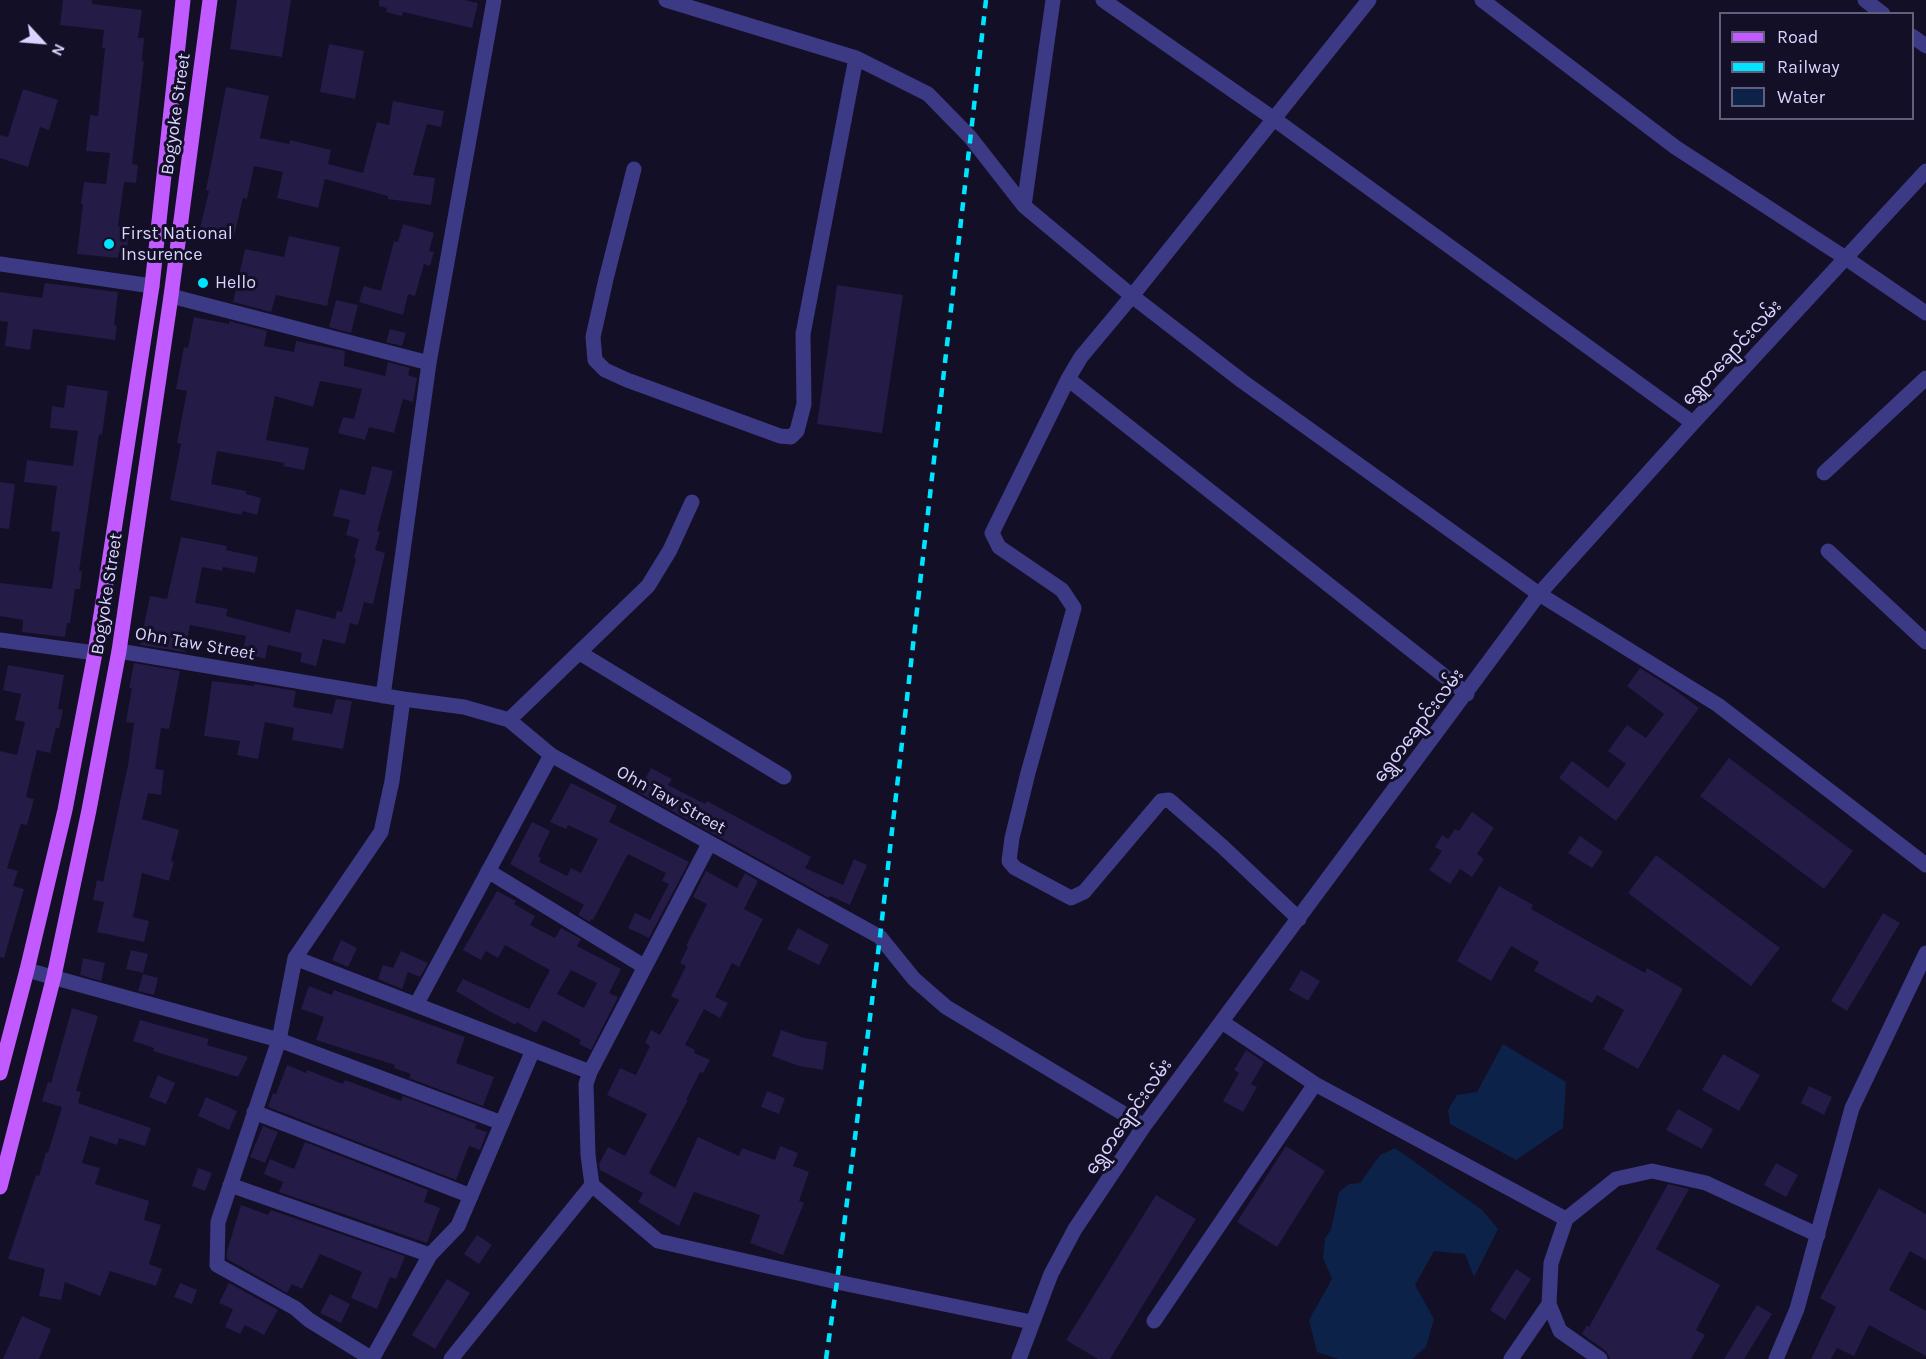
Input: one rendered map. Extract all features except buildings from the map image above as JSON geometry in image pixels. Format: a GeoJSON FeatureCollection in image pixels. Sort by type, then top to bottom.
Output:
{"type":"FeatureCollection","features":[{"type":"Feature","properties":{"kind":"main road","name":"Bogyoke Street"},"geometry":{"type":"LineString","coordinates":[[0,1073],[65,810],[95,653],[152,286],[183,0]]}},
{"type":"Feature","properties":{"kind":"main road","name":"Bogyoke Street"},"geometry":{"type":"LineString","coordinates":[[0,1187],[54,976],[119,651],[171,296],[210,0]]}},
{"type":"Feature","properties":{"kind":"street"},"geometry":{"type":"LineString","coordinates":[[383,696],[429,363],[494,0]]}},
{"type":"Feature","properties":{"kind":"street"},"geometry":{"type":"LineString","coordinates":[[666,0],[855,58],[928,94],[970,137],[1024,206],[1132,296],[1242,381],[1539,594],[1718,705],[1926,865]]}},
{"type":"Feature","properties":{"kind":"street"},"geometry":{"type":"LineString","coordinates":[[1024,206],[1053,0]]}},
{"type":"Feature","properties":{"kind":"street"},"geometry":{"type":"LineString","coordinates":[[1103,0],[1274,119],[1694,423]]}},
{"type":"Feature","properties":{"kind":"street"},"geometry":{"type":"LineString","coordinates":[[1299,919],[1176,803],[1169,800],[1161,801],[1084,892],[1071,898],[1015,868],[1009,861],[1025,784],[1074,608],[1062,590],[999,547],[992,533],[1081,357],[1368,0]]}},
{"type":"Feature","properties":{"kind":"street"},"geometry":{"type":"LineString","coordinates":[[1482,0],[1675,147],[1926,313]]}},
{"type":"Feature","properties":{"kind":"street"},"geometry":{"type":"LineString","coordinates":[[1865,0],[1880,12]]}},
{"type":"Feature","properties":{"kind":"street"},"geometry":{"type":"LineString","coordinates":[[634,169],[593,337],[595,360],[605,370],[627,380],[780,436],[791,437],[797,430],[804,404],[803,334],[855,58]]}},
{"type":"Feature","properties":{"kind":"street","name":"ရွှေတချောင်းလမ်း"},"geometry":{"type":"LineString","coordinates":[[1019,1359],[1050,1274],[1075,1230],[1144,1126],[1467,694],[1539,594],[1926,171]]}},
{"type":"Feature","properties":{"kind":"street"},"geometry":{"type":"LineString","coordinates":[[0,264],[152,286]]}},
{"type":"Feature","properties":{"kind":"street"},"geometry":{"type":"LineString","coordinates":[[171,296],[429,363]]}},
{"type":"Feature","properties":{"kind":"street"},"geometry":{"type":"LineString","coordinates":[[1824,473],[1926,378]]}},
{"type":"Feature","properties":{"kind":"street"},"geometry":{"type":"LineString","coordinates":[[1068,379],[1467,694]]}},
{"type":"Feature","properties":{"kind":"street"},"geometry":{"type":"LineString","coordinates":[[509,720],[648,586],[670,550],[692,502]]}},
{"type":"Feature","properties":{"kind":"street"},"geometry":{"type":"LineString","coordinates":[[1828,551],[1926,642]]}},
{"type":"Feature","properties":{"kind":"street"},"geometry":{"type":"LineString","coordinates":[[0,640],[95,653]]}},
{"type":"Feature","properties":{"kind":"street","name":"Ohn Taw Street"},"geometry":{"type":"LineString","coordinates":[[119,651],[383,696],[464,707],[509,720],[550,755],[879,937],[914,980],[946,1007],[1144,1126]]}},
{"type":"Feature","properties":{"kind":"street"},"geometry":{"type":"LineString","coordinates":[[580,653],[784,777]]}},
{"type":"Feature","properties":{"kind":"street"},"geometry":{"type":"LineString","coordinates":[[403,699],[392,781],[381,832],[295,958],[279,1040],[218,1222],[218,1265],[295,1308],[309,1320],[372,1359],[430,1256],[459,1226],[533,1050]]}},
{"type":"Feature","properties":{"kind":"street"},"geometry":{"type":"LineString","coordinates":[[416,1005],[550,755]]}},
{"type":"Feature","properties":{"kind":"street"},"geometry":{"type":"LineString","coordinates":[[710,844],[590,1072],[586,1084],[588,1155],[592,1185],[658,1241],[837,1282],[1031,1322]]}},
{"type":"Feature","properties":{"kind":"street"},"geometry":{"type":"LineString","coordinates":[[488,871],[645,967]]}},
{"type":"Feature","properties":{"kind":"street"},"geometry":{"type":"LineString","coordinates":[[1776,1359],[1797,1309],[1852,1108],[1926,952]]}},
{"type":"Feature","properties":{"kind":"street"},"geometry":{"type":"LineString","coordinates":[[295,958],[590,1072]]}},
{"type":"Feature","properties":{"kind":"street"},"geometry":{"type":"LineString","coordinates":[[27,970],[279,1040],[502,1123]]}},
{"type":"Feature","properties":{"kind":"street"},"geometry":{"type":"LineString","coordinates":[[1221,1022],[1315,1084],[1566,1219]]}},
{"type":"Feature","properties":{"kind":"street"},"geometry":{"type":"LineString","coordinates":[[1154,1321],[1315,1084]]}},
{"type":"Feature","properties":{"kind":"street"},"geometry":{"type":"LineString","coordinates":[[254,1112],[471,1196]]}},
{"type":"Feature","properties":{"kind":"street"},"geometry":{"type":"LineString","coordinates":[[1600,1359],[1560,1331],[1549,1305],[1551,1263],[1566,1219],[1616,1179],[1652,1171],[1707,1184],[1818,1235]]}},
{"type":"Feature","properties":{"kind":"street"},"geometry":{"type":"LineString","coordinates":[[230,1185],[430,1256]]}},
{"type":"Feature","properties":{"kind":"street"},"geometry":{"type":"LineString","coordinates":[[451,1359],[592,1185]]}},
{"type":"Feature","properties":{"kind":"street"},"geometry":{"type":"LineString","coordinates":[[1511,1359],[1549,1305]]}},
{"type":"Feature","properties":{"kind":"water"},"geometry":{"type":"Polygon","coordinates":[[[1503,1044],[1566,1082],[1563,1128],[1516,1160],[1450,1124],[1448,1110],[1457,1095],[1477,1092],[1503,1044]]]}},
{"type":"Feature","properties":{"kind":"water"},"geometry":{"type":"Polygon","coordinates":[[[1395,1148],[1482,1210],[1498,1229],[1474,1277],[1465,1254],[1434,1251],[1415,1285],[1434,1319],[1426,1347],[1412,1359],[1338,1359],[1317,1352],[1309,1320],[1332,1279],[1323,1258],[1325,1238],[1331,1230],[1339,1192],[1349,1184],[1360,1183],[1380,1155],[1395,1148]]]}},
{"type":"Feature","properties":{"kind":"railway"},"geometry":{"type":"LineString","coordinates":[[826,1359],[880,937],[986,0]]}},
{"type":"Feature","properties":{"kind":"place","name":"First National Insurence"},"geometry":{"type":"Point","coordinates":[109,244]}},
{"type":"Feature","properties":{"kind":"place","name":"Hello"},"geometry":{"type":"Point","coordinates":[203,283]}}]}
